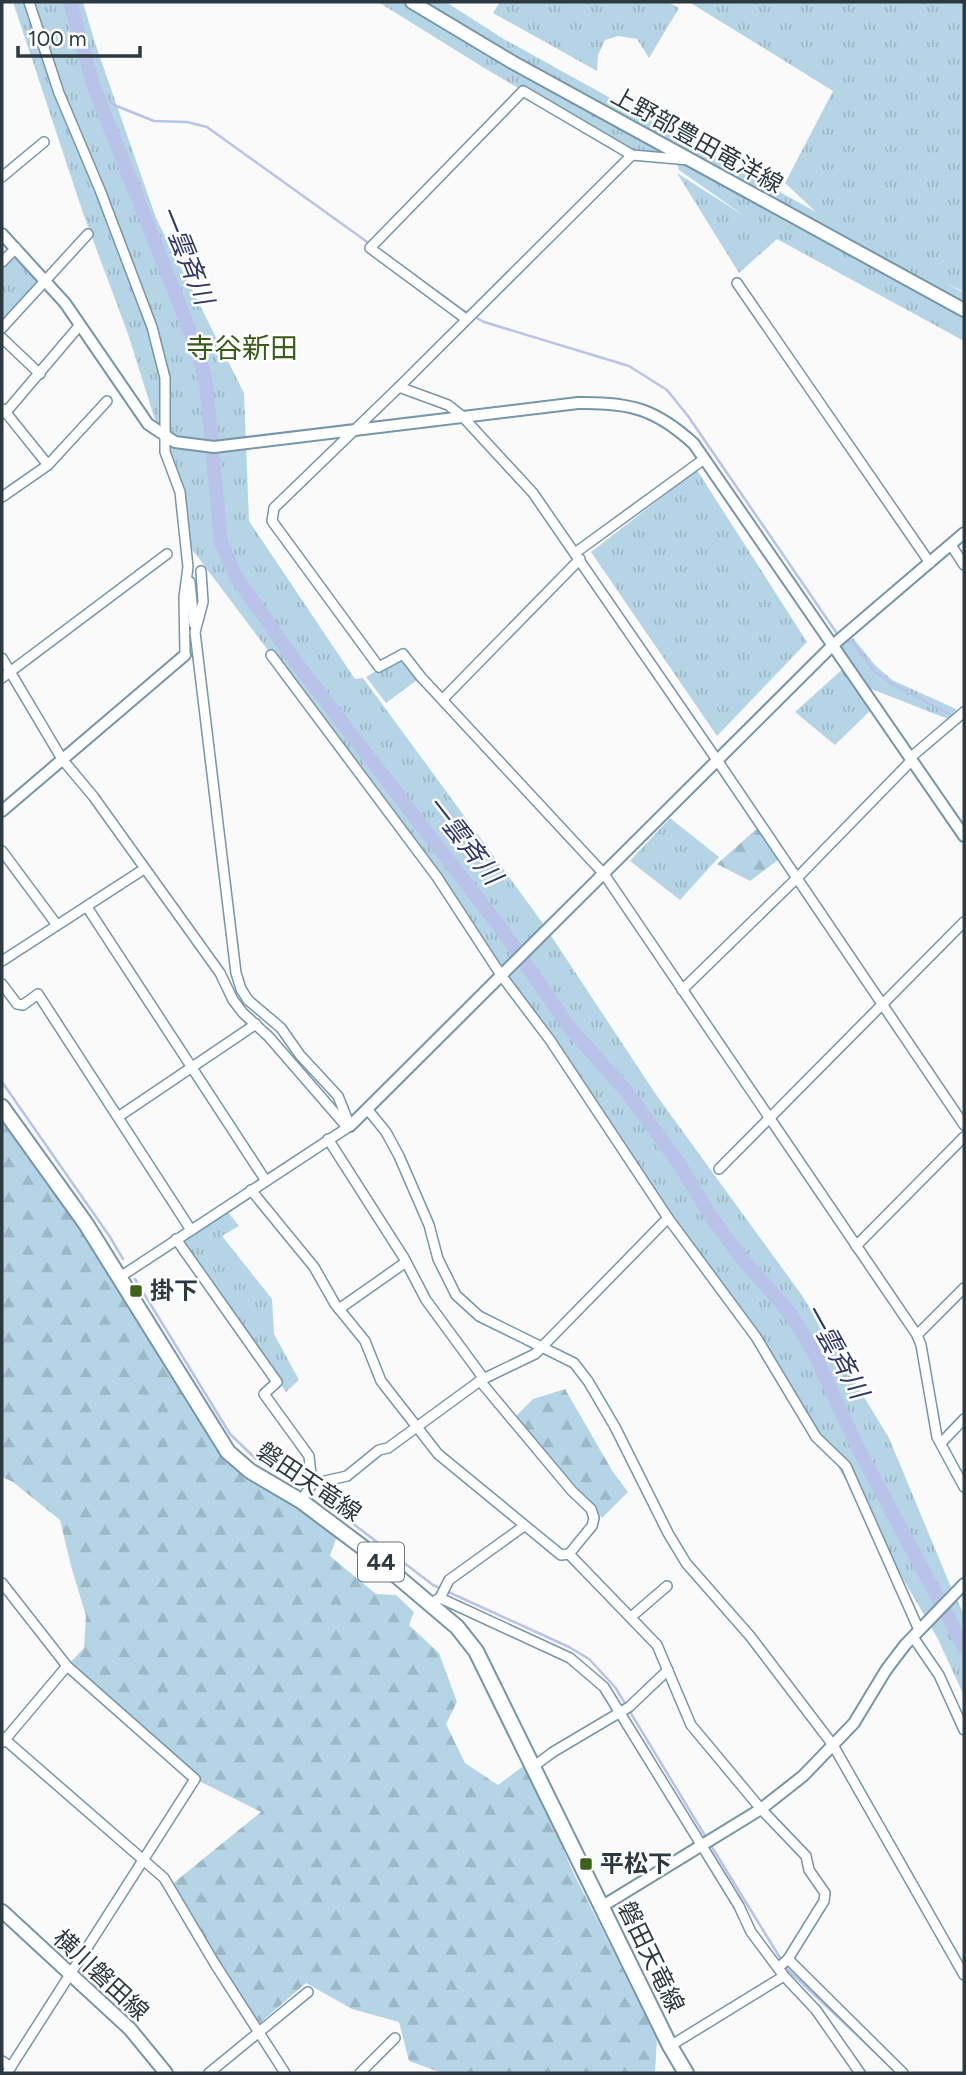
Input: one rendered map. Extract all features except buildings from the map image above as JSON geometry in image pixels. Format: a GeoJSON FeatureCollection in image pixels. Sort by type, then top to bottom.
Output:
{"type":"FeatureCollection","features":[{"type":"Feature","properties":{"kind":"main road","name":"上野部豊田竜洋線"},"geometry":{"type":"LineString","coordinates":[[412,2],[512,62],[964,310]]}},
{"type":"Feature","properties":{"kind":"main road","name":"磐田天竜線"},"geometry":{"type":"LineString","coordinates":[[2,1107],[86,1224],[208,1424],[228,1452],[250,1471],[301,1501],[439,1596],[457,1627],[476,1651],[670,2046],[686,2073]]}},
{"type":"Feature","properties":{"kind":"main road","name":"横川磐田線"},"geometry":{"type":"LineString","coordinates":[[2,1911],[130,2029],[166,2073]]}},
{"type":"Feature","properties":{"kind":"street"},"geometry":{"type":"LineString","coordinates":[[29,2],[59,93],[100,190],[152,327],[165,378],[165,452],[168,466],[180,492],[236,973],[241,989],[257,1009],[281,1028],[300,1055],[338,1096],[349,1126]]}},
{"type":"Feature","properties":{"kind":"street"},"geometry":{"type":"LineString","coordinates":[[467,319],[370,248],[523,91],[632,155],[689,160]]}},
{"type":"Feature","properties":{"kind":"street"},"geometry":{"type":"LineString","coordinates":[[2,177],[44,142]]}},
{"type":"Feature","properties":{"kind":"street"},"geometry":{"type":"LineString","coordinates":[[632,155],[274,508],[272,521],[379,667],[403,654],[421,677],[604,874],[916,1335],[921,1345],[937,1437],[964,1487]]}},
{"type":"Feature","properties":{"kind":"street"},"geometry":{"type":"LineString","coordinates":[[2,234],[46,281],[80,325],[140,415],[165,437],[182,444],[214,447],[579,403],[609,402],[649,412],[666,420],[694,444],[964,836]]}},
{"type":"Feature","properties":{"kind":"street"},"geometry":{"type":"LineString","coordinates":[[2,328],[88,234]]}},
{"type":"Feature","properties":{"kind":"street"},"geometry":{"type":"LineString","coordinates":[[2,262],[16,248]]}},
{"type":"Feature","properties":{"kind":"street"},"geometry":{"type":"LineString","coordinates":[[737,283],[930,563]]}},
{"type":"Feature","properties":{"kind":"street"},"geometry":{"type":"LineString","coordinates":[[48,465],[4,410],[40,374],[80,325]]}},
{"type":"Feature","properties":{"kind":"street"},"geometry":{"type":"LineString","coordinates":[[2,338],[40,374]]}},
{"type":"Feature","properties":{"kind":"street"},"geometry":{"type":"LineString","coordinates":[[399,387],[448,405],[462,416],[533,493],[964,1125]]}},
{"type":"Feature","properties":{"kind":"street"},"geometry":{"type":"LineString","coordinates":[[2,498],[48,465],[107,401]]}},
{"type":"Feature","properties":{"kind":"street"},"geometry":{"type":"LineString","coordinates":[[443,699],[578,556],[704,459]]}},
{"type":"Feature","properties":{"kind":"street"},"geometry":{"type":"LineString","coordinates":[[120,1277],[368,1111],[833,645],[964,533]]}},
{"type":"Feature","properties":{"kind":"street"},"geometry":{"type":"LineString","coordinates":[[951,545],[964,565]]}},
{"type":"Feature","properties":{"kind":"street"},"geometry":{"type":"LineString","coordinates":[[6,675],[167,554]]}},
{"type":"Feature","properties":{"kind":"street"},"geometry":{"type":"LineString","coordinates":[[2,811],[185,654],[184,597],[188,566]]}},
{"type":"Feature","properties":{"kind":"street"},"geometry":{"type":"LineString","coordinates":[[195,632],[203,602],[201,571]]}},
{"type":"Feature","properties":{"kind":"street"},"geometry":{"type":"LineString","coordinates":[[271,655],[437,877],[501,975],[550,1040],[668,1218],[757,1337],[816,1437],[846,1465],[964,1730]]}},
{"type":"Feature","properties":{"kind":"street"},"geometry":{"type":"LineString","coordinates":[[2,658],[6,675],[62,759],[93,796],[220,973],[233,1000],[349,1126]]}},
{"type":"Feature","properties":{"kind":"street"},"geometry":{"type":"LineString","coordinates":[[682,990],[797,878],[911,759],[964,712]]}},
{"type":"Feature","properties":{"kind":"street"},"geometry":{"type":"LineString","coordinates":[[2,851],[57,925]]}},
{"type":"Feature","properties":{"kind":"street"},"geometry":{"type":"LineString","coordinates":[[2,961],[144,869]]}},
{"type":"Feature","properties":{"kind":"street"},"geometry":{"type":"LineString","coordinates":[[87,907],[266,1181]]}},
{"type":"Feature","properties":{"kind":"street"},"geometry":{"type":"LineString","coordinates":[[719,1169],[964,922]]}},
{"type":"Feature","properties":{"kind":"street"},"geometry":{"type":"LineString","coordinates":[[2,984],[17,1004],[23,1005],[38,994],[191,1230]]}},
{"type":"Feature","properties":{"kind":"street"},"geometry":{"type":"LineString","coordinates":[[118,1117],[256,1024]]}},
{"type":"Feature","properties":{"kind":"street"},"geometry":{"type":"LineString","coordinates":[[368,1111],[386,1132],[399,1156],[429,1225],[447,1279],[456,1295],[479,1316],[574,1363],[588,1381],[686,1563],[750,1636],[833,1745],[964,1975]]}},
{"type":"Feature","properties":{"kind":"street"},"geometry":{"type":"LineString","coordinates":[[856,1246],[964,1137]]}},
{"type":"Feature","properties":{"kind":"street"},"geometry":{"type":"LineString","coordinates":[[251,1190],[314,1267],[339,1309],[365,1341],[381,1381],[438,1454],[561,1555],[569,1554],[592,1526],[594,1518],[591,1509],[572,1492],[482,1380],[426,1300],[407,1262],[328,1139]]}},
{"type":"Feature","properties":{"kind":"street"},"geometry":{"type":"LineString","coordinates":[[312,1484],[347,1476],[379,1450],[388,1448],[482,1380],[535,1354],[668,1218]]}},
{"type":"Feature","properties":{"kind":"street"},"geometry":{"type":"LineString","coordinates":[[176,1240],[277,1382],[264,1394],[309,1456],[312,1484],[301,1501]]}},
{"type":"Feature","properties":{"kind":"street"},"geometry":{"type":"LineString","coordinates":[[339,1309],[407,1262]]}},
{"type":"Feature","properties":{"kind":"street"},"geometry":{"type":"LineString","coordinates":[[916,1335],[963,1293]]}},
{"type":"Feature","properties":{"kind":"street"},"geometry":{"type":"LineString","coordinates":[[942,1442],[964,1419]]}},
{"type":"Feature","properties":{"kind":"street"},"geometry":{"type":"LineString","coordinates":[[524,1526],[449,1580],[439,1596],[570,1658],[604,1687],[624,1710],[705,1842],[751,1932],[781,1972],[816,2010],[860,2073]]}},
{"type":"Feature","properties":{"kind":"street"},"geometry":{"type":"LineString","coordinates":[[569,1554],[657,1645],[691,1725],[761,1809],[806,1856],[809,1870],[825,1893],[824,1901],[781,1972],[670,2046]]}},
{"type":"Feature","properties":{"kind":"street"},"geometry":{"type":"LineString","coordinates":[[2,1583],[67,1666],[195,1779],[9,2070],[2,2061]]}},
{"type":"Feature","properties":{"kind":"street"},"geometry":{"type":"LineString","coordinates":[[631,1617],[667,1586]]}},
{"type":"Feature","properties":{"kind":"street"},"geometry":{"type":"LineString","coordinates":[[601,1907],[761,1809],[793,1785],[854,1723],[886,1670],[962,1586]]}},
{"type":"Feature","properties":{"kind":"street"},"geometry":{"type":"LineString","coordinates":[[67,1666],[3,1740],[164,1878],[285,2073]]}},
{"type":"Feature","properties":{"kind":"street"},"geometry":{"type":"LineString","coordinates":[[533,1767],[624,1710],[668,1670]]}},
{"type":"Feature","properties":{"kind":"street"},"geometry":{"type":"LineString","coordinates":[[788,1959],[902,2073]]}},
{"type":"Feature","properties":{"kind":"street"},"geometry":{"type":"LineString","coordinates":[[209,2073],[308,1992]]}},
{"type":"Feature","properties":{"kind":"street"},"geometry":{"type":"LineString","coordinates":[[360,2073],[395,2038]]}},
{"type":"Feature","properties":{"kind":"green space"},"geometry":{"type":"Polygon","coordinates":[[[13,2],[83,2],[156,218],[244,393],[249,521],[355,679],[363,678],[542,922],[657,1096],[801,1294],[889,1438],[964,1614],[964,1696],[938,1639],[774,1357],[633,1165],[337,742],[191,548],[165,452],[128,334],[83,213],[13,2]]]}},
{"type":"Feature","properties":{"kind":"green space"},"geometry":{"type":"Polygon","coordinates":[[[378,2],[446,2],[502,38],[816,212],[785,183],[833,91],[689,2],[964,2],[964,292],[942,281],[964,293],[964,341],[777,239],[739,273],[677,173],[746,217],[679,170],[676,160],[632,155],[378,2]]]}},
{"type":"Feature","properties":{"kind":"green space"},"geometry":{"type":"Polygon","coordinates":[[[500,2],[668,2],[679,8],[649,58],[637,39],[618,36],[605,40],[598,55],[597,71],[493,13],[500,2]]]}},
{"type":"Feature","properties":{"kind":"green space"},"geometry":{"type":"Polygon","coordinates":[[[19,252],[46,281],[2,321],[2,269],[19,252]]]}},
{"type":"Feature","properties":{"kind":"green space"},"geometry":{"type":"Polygon","coordinates":[[[697,470],[807,642],[717,736],[591,552],[697,470]]]}},
{"type":"Feature","properties":{"kind":"green space"},"geometry":{"type":"Polygon","coordinates":[[[853,638],[875,665],[892,680],[956,709],[953,721],[869,688],[840,645],[853,638]]]}},
{"type":"Feature","properties":{"kind":"green space"},"geometry":{"type":"Polygon","coordinates":[[[403,654],[421,677],[386,703],[366,677],[403,654]]]}},
{"type":"Feature","properties":{"kind":"green space"},"geometry":{"type":"Polygon","coordinates":[[[847,665],[875,706],[835,745],[795,712],[847,665]]]}},
{"type":"Feature","properties":{"kind":"green space"},"geometry":{"type":"Polygon","coordinates":[[[670,818],[719,857],[680,900],[630,861],[670,818]]]}},
{"type":"Feature","properties":{"kind":"green space"},"geometry":{"type":"Polygon","coordinates":[[[761,825],[782,857],[750,881],[717,864],[761,825]]]}},
{"type":"Feature","properties":{"kind":"green space"},"geometry":{"type":"Polygon","coordinates":[[[2,1115],[73,1218],[225,1461],[338,1533],[330,1556],[376,1594],[396,1595],[414,1612],[409,1625],[439,1653],[457,1702],[446,1724],[465,1763],[498,1785],[526,1764],[574,1874],[657,2038],[655,2073],[442,2073],[409,2061],[399,2022],[352,2009],[306,1983],[260,2023],[194,1929],[171,1885],[261,1812],[195,1779],[67,1666],[84,1648],[86,1616],[60,1520],[13,1482],[2,1477],[2,1115]]]}},
{"type":"Feature","properties":{"kind":"green space"},"geometry":{"type":"Polygon","coordinates":[[[227,1211],[239,1226],[222,1236],[272,1299],[274,1334],[299,1380],[286,1392],[183,1241],[227,1211]]]}},
{"type":"Feature","properties":{"kind":"green space"},"geometry":{"type":"Polygon","coordinates":[[[565,1389],[613,1472],[628,1492],[602,1518],[515,1417],[533,1399],[565,1389]]]}},
{"type":"Feature","properties":{"kind":"waterway","name":"一雲斉川"},"geometry":{"type":"LineString","coordinates":[[70,2],[93,85],[199,354],[206,383],[221,542],[236,577],[295,661],[506,935],[569,1027],[626,1091],[678,1162],[710,1215],[744,1261],[791,1314],[815,1355],[857,1446],[964,1647]]}},
{"type":"Feature","properties":{"kind":"waterway"},"geometry":{"type":"LineString","coordinates":[[93,85],[114,105],[154,121],[187,122],[207,127],[370,244]]}},
{"type":"Feature","properties":{"kind":"waterway"},"geometry":{"type":"LineString","coordinates":[[413,274],[461,309],[484,322],[629,366],[667,390],[688,416],[838,635]]}},
{"type":"Feature","properties":{"kind":"waterway"},"geometry":{"type":"LineString","coordinates":[[845,641],[853,642],[874,671],[892,684],[955,717]]}},
{"type":"Feature","properties":{"kind":"waterway"},"geometry":{"type":"LineString","coordinates":[[2,1082],[123,1259]]}},
{"type":"Feature","properties":{"kind":"waterway"},"geometry":{"type":"LineString","coordinates":[[135,1279],[230,1434],[256,1459],[298,1484]]}},
{"type":"Feature","properties":{"kind":"waterway"},"geometry":{"type":"LineString","coordinates":[[317,1496],[433,1585],[569,1647],[589,1659],[615,1687],[707,1839]]}},
{"type":"Feature","properties":{"kind":"waterway"},"geometry":{"type":"LineString","coordinates":[[710,1844],[782,1961]]}},
{"type":"Feature","properties":{"kind":"waterway"},"geometry":{"type":"LineString","coordinates":[[785,1967],[897,2073]]}},
{"type":"Feature","properties":{"kind":"place","name":"掛下"},"geometry":{"type":"Point","coordinates":[136,1291]}},
{"type":"Feature","properties":{"kind":"place","name":"平松下"},"geometry":{"type":"Point","coordinates":[586,1864]}},
{"type":"Feature","properties":{"kind":"district","name":"寺谷新田"},"geometry":{"type":"Point","coordinates":[242,348]}}]}
